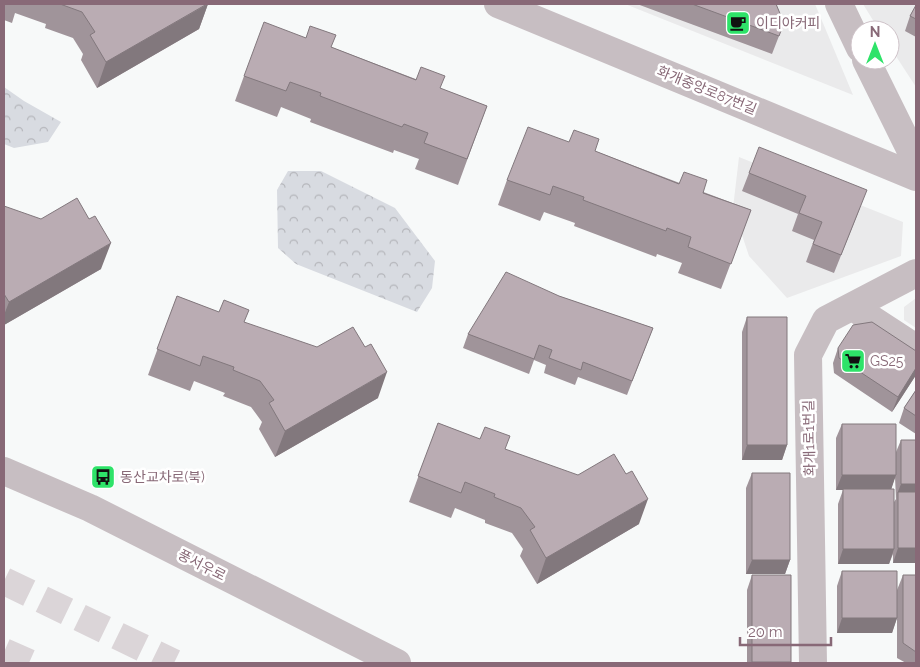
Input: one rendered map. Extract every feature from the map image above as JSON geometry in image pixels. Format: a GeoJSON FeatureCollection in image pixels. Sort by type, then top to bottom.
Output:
{"type":"FeatureCollection","features":[{"type":"Feature","properties":{"kind":"street","name":"화개중앙로87번길"},"geometry":{"type":"LineString","coordinates":[[498,4],[916,177]]}},
{"type":"Feature","properties":{"kind":"street"},"geometry":{"type":"LineString","coordinates":[[839,4],[850,27]]}},
{"type":"Feature","properties":{"kind":"street"},"geometry":{"type":"LineString","coordinates":[[871,70],[916,160]]}},
{"type":"Feature","properties":{"kind":"street","name":"화개1로1번길"},"geometry":{"type":"LineString","coordinates":[[812,663],[808,354],[826,320],[916,273]]}},
{"type":"Feature","properties":{"kind":"street"},"geometry":{"type":"LineString","coordinates":[[853,306],[916,348]]}},
{"type":"Feature","properties":{"kind":"street","name":"풍서우로"},"geometry":{"type":"LineString","coordinates":[[4,471],[90,508],[397,663]]}},
{"type":"Feature","properties":{"kind":"shaded area"},"geometry":{"type":"Polygon","coordinates":[[[625,4],[815,4],[853,95],[625,4]]]}},
{"type":"Feature","properties":{"kind":"shaded area"},"geometry":{"type":"Polygon","coordinates":[[[863,4],[916,4],[916,87],[900,62],[900,20],[873,20],[863,4]]]}},
{"type":"Feature","properties":{"kind":"shaded area"},"geometry":{"type":"Polygon","coordinates":[[[739,157],[903,222],[901,256],[787,298],[749,256],[733,208],[739,157]]]}},
{"type":"Feature","properties":{"kind":"shaded area"},"geometry":{"type":"Polygon","coordinates":[[[916,298],[916,328],[904,320],[904,307],[916,298]]]}},
{"type":"Feature","properties":{"kind":"green space"},"geometry":{"type":"Polygon","coordinates":[[[4,87],[61,122],[48,142],[14,148],[4,144],[4,87]]]}},
{"type":"Feature","properties":{"kind":"green space"},"geometry":{"type":"Polygon","coordinates":[[[288,171],[321,171],[395,208],[435,261],[432,288],[417,312],[296,264],[278,248],[277,190],[288,171]]]}},
{"type":"Feature","properties":{"kind":"building"},"geometry":{"type":"Polygon","coordinates":[[[60,4],[207,4],[106,62],[90,35],[95,32],[82,12],[60,4]]]}},
{"type":"Feature","properties":{"kind":"building"},"geometry":{"type":"Polygon","coordinates":[[[692,4],[776,4],[784,23],[779,36],[692,4]]]}},
{"type":"Feature","properties":{"kind":"building"},"geometry":{"type":"Polygon","coordinates":[[[916,5],[916,19],[910,16],[916,5]]]}},
{"type":"Feature","properties":{"kind":"building"},"geometry":{"type":"Polygon","coordinates":[[[264,22],[306,38],[310,26],[336,35],[331,47],[416,80],[421,67],[445,76],[440,88],[487,106],[467,159],[424,143],[428,133],[404,124],[402,127],[320,96],[321,93],[290,82],[286,91],[244,76],[264,22]]]}},
{"type":"Feature","properties":{"kind":"building"},"geometry":{"type":"Polygon","coordinates":[[[528,127],[569,142],[574,130],[599,139],[595,151],[679,184],[684,172],[707,180],[703,193],[751,210],[731,264],[688,247],[691,237],[667,228],[666,231],[583,200],[584,197],[553,186],[550,195],[507,180],[528,127]]]}},
{"type":"Feature","properties":{"kind":"building"},"geometry":{"type":"Polygon","coordinates":[[[759,147],[867,190],[841,255],[813,244],[822,222],[799,213],[806,196],[749,173],[759,147]]]}},
{"type":"Feature","properties":{"kind":"building"},"geometry":{"type":"Polygon","coordinates":[[[77,198],[89,219],[95,216],[111,243],[9,302],[4,294],[4,206],[41,219],[77,198]]]}},
{"type":"Feature","properties":{"kind":"building"},"geometry":{"type":"Polygon","coordinates":[[[506,272],[559,296],[653,328],[632,381],[583,362],[581,370],[549,358],[552,350],[539,345],[534,359],[468,334],[506,272]]]}},
{"type":"Feature","properties":{"kind":"building"},"geometry":{"type":"Polygon","coordinates":[[[177,296],[219,312],[224,300],[249,310],[244,322],[317,347],[353,327],[365,347],[371,344],[387,372],[285,431],[269,403],[274,400],[260,381],[233,370],[234,367],[203,356],[200,366],[157,349],[177,296]]]}},
{"type":"Feature","properties":{"kind":"building"},"geometry":{"type":"Polygon","coordinates":[[[747,317],[787,317],[787,445],[747,445],[747,317]]]}},
{"type":"Feature","properties":{"kind":"building"},"geometry":{"type":"Polygon","coordinates":[[[872,322],[916,351],[916,368],[898,397],[839,358],[838,348],[853,325],[872,322]]]}},
{"type":"Feature","properties":{"kind":"building"},"geometry":{"type":"Polygon","coordinates":[[[916,390],[916,416],[904,408],[916,390]]]}},
{"type":"Feature","properties":{"kind":"building"},"geometry":{"type":"Polygon","coordinates":[[[438,423],[480,439],[485,427],[510,436],[505,449],[578,475],[614,454],[626,474],[632,471],[648,499],[546,558],[530,530],[535,527],[521,508],[494,497],[495,494],[465,482],[461,493],[418,476],[438,423]]]}},
{"type":"Feature","properties":{"kind":"building"},"geometry":{"type":"Polygon","coordinates":[[[842,424],[896,424],[896,475],[842,475],[842,424]]]}},
{"type":"Feature","properties":{"kind":"building"},"geometry":{"type":"Polygon","coordinates":[[[901,440],[916,440],[916,484],[901,484],[901,440]]]}},
{"type":"Feature","properties":{"kind":"building"},"geometry":{"type":"Polygon","coordinates":[[[752,473],[790,473],[790,560],[752,560],[752,473]]]}},
{"type":"Feature","properties":{"kind":"building"},"geometry":{"type":"Polygon","coordinates":[[[843,489],[894,489],[894,549],[843,549],[843,489]]]}},
{"type":"Feature","properties":{"kind":"building"},"geometry":{"type":"Polygon","coordinates":[[[898,492],[916,492],[916,548],[898,548],[898,492]]]}},
{"type":"Feature","properties":{"kind":"building"},"geometry":{"type":"Polygon","coordinates":[[[842,571],[897,571],[897,618],[842,618],[842,571]]]}},
{"type":"Feature","properties":{"kind":"building"},"geometry":{"type":"Polygon","coordinates":[[[752,575],[791,575],[791,662],[752,662],[752,575]]]}},
{"type":"Feature","properties":{"kind":"building"},"geometry":{"type":"Polygon","coordinates":[[[903,575],[916,575],[916,652],[903,643],[903,575]]]}},
{"type":"Feature","properties":{"kind":"tunnel"},"geometry":{"type":"LineString","coordinates":[[4,581],[174,663]]}},
{"type":"Feature","properties":{"kind":"tunnel"},"geometry":{"type":"LineString","coordinates":[[4,652],[29,663]]}},
{"type":"Feature","properties":{"kind":"place","name":"이디야커피"},"geometry":{"type":"Point","coordinates":[738,23]}},
{"type":"Feature","properties":{"kind":"place","name":"GS25"},"geometry":{"type":"Point","coordinates":[853,361]}},
{"type":"Feature","properties":{"kind":"place","name":"동산교차로(북)"},"geometry":{"type":"Point","coordinates":[103,477]}}]}
